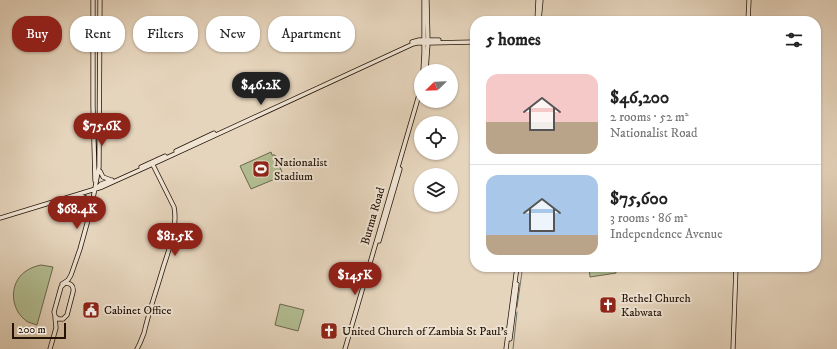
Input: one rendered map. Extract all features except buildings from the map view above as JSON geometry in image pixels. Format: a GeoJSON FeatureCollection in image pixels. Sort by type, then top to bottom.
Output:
{"type":"FeatureCollection","features":[{"type":"Feature","properties":{"kind":"main road"},"geometry":{"type":"LineString","coordinates":[[93,0],[95,188]]}},
{"type":"Feature","properties":{"kind":"main road"},"geometry":{"type":"LineString","coordinates":[[50,349],[56,328],[54,309],[61,286],[71,275],[80,249],[91,209],[99,168],[100,0]]}},
{"type":"Feature","properties":{"kind":"main road"},"geometry":{"type":"LineString","coordinates":[[425,64],[426,41],[424,30],[426,0]]}},
{"type":"Feature","properties":{"kind":"main road"},"geometry":{"type":"LineString","coordinates":[[426,0],[428,33],[426,41]]}},
{"type":"Feature","properties":{"kind":"main road"},"geometry":{"type":"LineString","coordinates":[[538,16],[540,0]]}},
{"type":"Feature","properties":{"kind":"main road"},"geometry":{"type":"LineString","coordinates":[[748,0],[748,16]]}},
{"type":"Feature","properties":{"kind":"main road"},"geometry":{"type":"LineString","coordinates":[[0,218],[102,187],[415,42],[421,37],[424,30]]}},
{"type":"Feature","properties":{"kind":"main road"},"geometry":{"type":"LineString","coordinates":[[428,33],[429,37],[434,41]]}},
{"type":"Feature","properties":{"kind":"main road"},"geometry":{"type":"LineString","coordinates":[[426,49],[434,41]]}},
{"type":"Feature","properties":{"kind":"main road"},"geometry":{"type":"LineString","coordinates":[[415,42],[470,41]]}},
{"type":"Feature","properties":{"kind":"main road"},"geometry":{"type":"LineString","coordinates":[[415,42],[426,49]]}},
{"type":"Feature","properties":{"kind":"main road"},"geometry":{"type":"LineString","coordinates":[[93,106],[99,105]]}},
{"type":"Feature","properties":{"kind":"main road","name":"Burma Road"},"geometry":{"type":"LineString","coordinates":[[346,349],[415,108]]}},
{"type":"Feature","properties":{"kind":"main road","name":"Burma Road"},"geometry":{"type":"LineString","coordinates":[[346,349],[418,108]]}},
{"type":"Feature","properties":{"kind":"main road"},"geometry":{"type":"LineString","coordinates":[[95,188],[101,184],[152,163]]}},
{"type":"Feature","properties":{"kind":"main road"},"geometry":{"type":"LineString","coordinates":[[137,349],[144,333],[175,221],[174,207],[152,163]]}},
{"type":"Feature","properties":{"kind":"main road"},"geometry":{"type":"LineString","coordinates":[[99,168],[104,178],[111,180]]}},
{"type":"Feature","properties":{"kind":"main road"},"geometry":{"type":"LineString","coordinates":[[78,194],[86,198],[91,209]]}},
{"type":"Feature","properties":{"kind":"main road"},"geometry":{"type":"LineString","coordinates":[[508,349],[517,272]]}},
{"type":"Feature","properties":{"kind":"main road"},"geometry":{"type":"LineString","coordinates":[[733,349],[736,272]]}},
{"type":"Feature","properties":{"kind":"main road"},"geometry":{"type":"LineString","coordinates":[[56,328],[67,315],[73,292],[71,275]]}},
{"type":"Feature","properties":{"kind":"main road"},"geometry":{"type":"LineString","coordinates":[[62,284],[68,283],[73,286]]}},
{"type":"Feature","properties":{"kind":"main road"},"geometry":{"type":"LineString","coordinates":[[54,315],[58,319],[63,318]]}},
{"type":"Feature","properties":{"kind":"green space","name":"Nationalist Stadium"},"geometry":{"type":"Polygon","coordinates":[[[271,152],[272,155],[275,155],[282,172],[282,176],[251,189],[240,166],[271,152]]]}},
{"type":"Feature","properties":{"kind":"green space"},"geometry":{"type":"Polygon","coordinates":[[[41,265],[53,267],[37,325],[28,322],[18,311],[15,304],[14,290],[16,282],[20,276],[29,269],[41,265]]]}},
{"type":"Feature","properties":{"kind":"green space"},"geometry":{"type":"Polygon","coordinates":[[[590,272],[616,272],[616,273],[590,277],[590,272]]]}},
{"type":"Feature","properties":{"kind":"green space"},"geometry":{"type":"Polygon","coordinates":[[[280,304],[304,310],[298,331],[275,325],[280,304]]]}},
{"type":"Feature","properties":{"kind":"waterway"},"geometry":{"type":"LineString","coordinates":[[517,307],[522,272]]}},
{"type":"Feature","properties":{"kind":"waterway"},"geometry":{"type":"LineString","coordinates":[[513,349],[517,312]]}},
{"type":"Feature","properties":{"kind":"place","name":"Nationalist Stadium"},"geometry":{"type":"Point","coordinates":[261,169]}},
{"type":"Feature","properties":{"kind":"place","name":"Bethel Church Kabwata"},"geometry":{"type":"Point","coordinates":[608,305]}},
{"type":"Feature","properties":{"kind":"place","name":"Cabinet Office"},"geometry":{"type":"Point","coordinates":[91,310]}},
{"type":"Feature","properties":{"kind":"place","name":"United Church of Zambia St Paul's"},"geometry":{"type":"Point","coordinates":[329,331]}}]}
